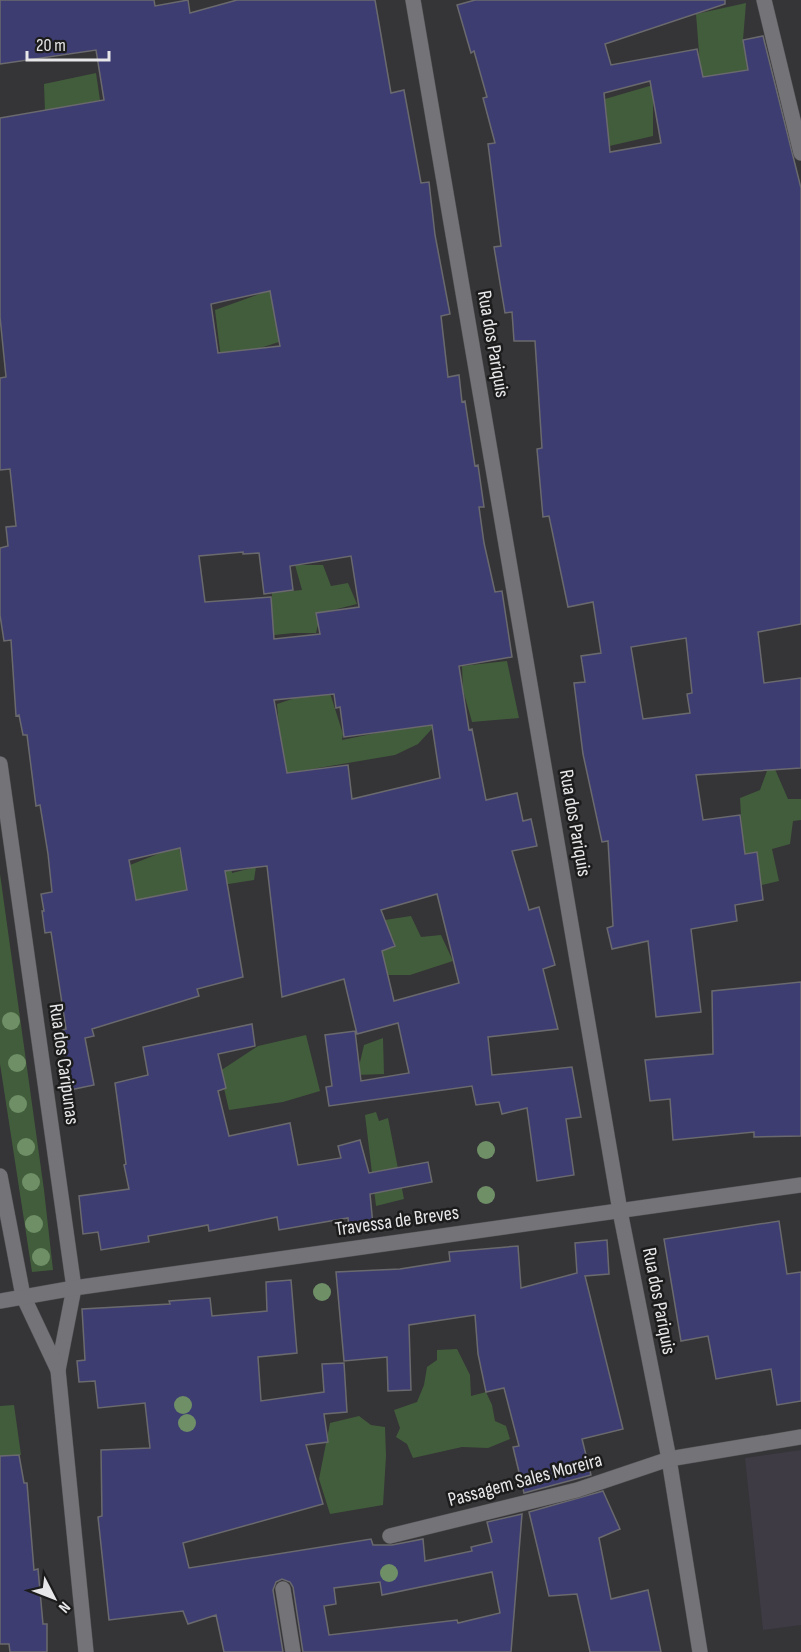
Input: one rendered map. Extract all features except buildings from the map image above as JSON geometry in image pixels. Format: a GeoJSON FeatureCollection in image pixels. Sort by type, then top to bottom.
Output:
{"type":"FeatureCollection","features":[{"type":"Feature","properties":{"kind":"street","name":"Rua dos Pariquis"},"geometry":{"type":"LineString","coordinates":[[413,0],[620,1211],[669,1459],[700,1652]]}},
{"type":"Feature","properties":{"kind":"street"},"geometry":{"type":"LineString","coordinates":[[764,0],[801,153]]}},
{"type":"Feature","properties":{"kind":"street","name":"Rua dos Caripunas"},"geometry":{"type":"LineString","coordinates":[[0,764],[74,1288],[58,1370],[86,1652]]}},
{"type":"Feature","properties":{"kind":"street","name":"Rua dos Caripunas"},"geometry":{"type":"LineString","coordinates":[[0,1176],[23,1296],[58,1370]]}},
{"type":"Feature","properties":{"kind":"street","name":"Travessa de Breves"},"geometry":{"type":"LineString","coordinates":[[0,1301],[74,1288],[801,1185]]}},
{"type":"Feature","properties":{"kind":"street","name":"Passagem Sales Moreira"},"geometry":{"type":"LineString","coordinates":[[390,1536],[577,1490],[669,1459],[801,1437]]}},
{"type":"Feature","properties":{"kind":"street"},"geometry":{"type":"LineString","coordinates":[[283,1589],[293,1652]]}},
{"type":"Feature","properties":{"kind":"shaded area"},"geometry":{"type":"Polygon","coordinates":[[[801,1450],[801,1625],[763,1630],[745,1458],[801,1450]]]}},
{"type":"Feature","properties":{"kind":"green space"},"geometry":{"type":"Polygon","coordinates":[[[746,3],[743,40],[748,71],[701,78],[696,14],[746,3]]]}},
{"type":"Feature","properties":{"kind":"green space"},"geometry":{"type":"Polygon","coordinates":[[[96,73],[100,100],[45,112],[44,84],[96,73]]]}},
{"type":"Feature","properties":{"kind":"green space"},"geometry":{"type":"Polygon","coordinates":[[[653,85],[653,136],[492,173],[607,119],[605,99],[653,85]]]}},
{"type":"Feature","properties":{"kind":"green space"},"geometry":{"type":"Polygon","coordinates":[[[258,276],[314,318],[276,324],[279,342],[257,349],[258,365],[223,375],[215,310],[262,293],[258,276]]]}},
{"type":"Feature","properties":{"kind":"green space"},"geometry":{"type":"Polygon","coordinates":[[[295,565],[323,565],[331,586],[348,583],[357,604],[321,613],[316,633],[294,633],[119,650],[120,621],[272,613],[272,593],[302,590],[295,565]]]}},
{"type":"Feature","properties":{"kind":"green space"},"geometry":{"type":"Polygon","coordinates":[[[507,661],[519,718],[472,722],[463,690],[462,666],[507,661]]]}},
{"type":"Feature","properties":{"kind":"green space"},"geometry":{"type":"Polygon","coordinates":[[[296,686],[330,693],[343,734],[342,740],[440,720],[418,744],[395,755],[283,774],[277,704],[295,698],[296,686]]]}},
{"type":"Feature","properties":{"kind":"green space"},"geometry":{"type":"Polygon","coordinates":[[[771,760],[788,799],[801,799],[801,820],[793,821],[790,844],[772,849],[779,881],[722,894],[742,834],[740,798],[760,790],[771,760]]]}},
{"type":"Feature","properties":{"kind":"green space"},"geometry":{"type":"Polygon","coordinates":[[[270,818],[270,876],[262,846],[229,852],[232,873],[256,867],[254,880],[171,893],[138,919],[130,865],[178,846],[182,859],[270,818]]]}},
{"type":"Feature","properties":{"kind":"green space"},"geometry":{"type":"Polygon","coordinates":[[[0,874],[53,1270],[32,1272],[0,1064],[0,874]]]}},
{"type":"Feature","properties":{"kind":"green space"},"geometry":{"type":"Polygon","coordinates":[[[411,916],[421,937],[441,935],[453,961],[410,975],[386,975],[379,952],[395,946],[385,920],[411,916]]]}},
{"type":"Feature","properties":{"kind":"green space"},"geometry":{"type":"Polygon","coordinates":[[[306,1035],[320,1091],[283,1102],[229,1110],[220,1071],[258,1046],[306,1035]]]}},
{"type":"Feature","properties":{"kind":"green space"},"geometry":{"type":"Polygon","coordinates":[[[383,1038],[384,1074],[357,1075],[364,1045],[383,1038]]]}},
{"type":"Feature","properties":{"kind":"green space"},"geometry":{"type":"Polygon","coordinates":[[[376,1112],[379,1121],[388,1118],[404,1199],[376,1206],[365,1115],[376,1112]]]}},
{"type":"Feature","properties":{"kind":"green space"},"geometry":{"type":"Polygon","coordinates":[[[457,1349],[470,1375],[471,1396],[486,1392],[492,1405],[495,1421],[506,1426],[510,1439],[488,1448],[462,1447],[413,1458],[407,1444],[396,1437],[400,1428],[394,1410],[417,1402],[424,1385],[427,1367],[437,1360],[437,1350],[457,1349]]]}},
{"type":"Feature","properties":{"kind":"green space"},"geometry":{"type":"Polygon","coordinates":[[[14,1405],[21,1455],[0,1459],[0,1406],[14,1405]]]}},
{"type":"Feature","properties":{"kind":"green space"},"geometry":{"type":"Polygon","coordinates":[[[359,1416],[371,1425],[385,1427],[383,1505],[330,1514],[319,1479],[330,1423],[359,1416]]]}}]}
